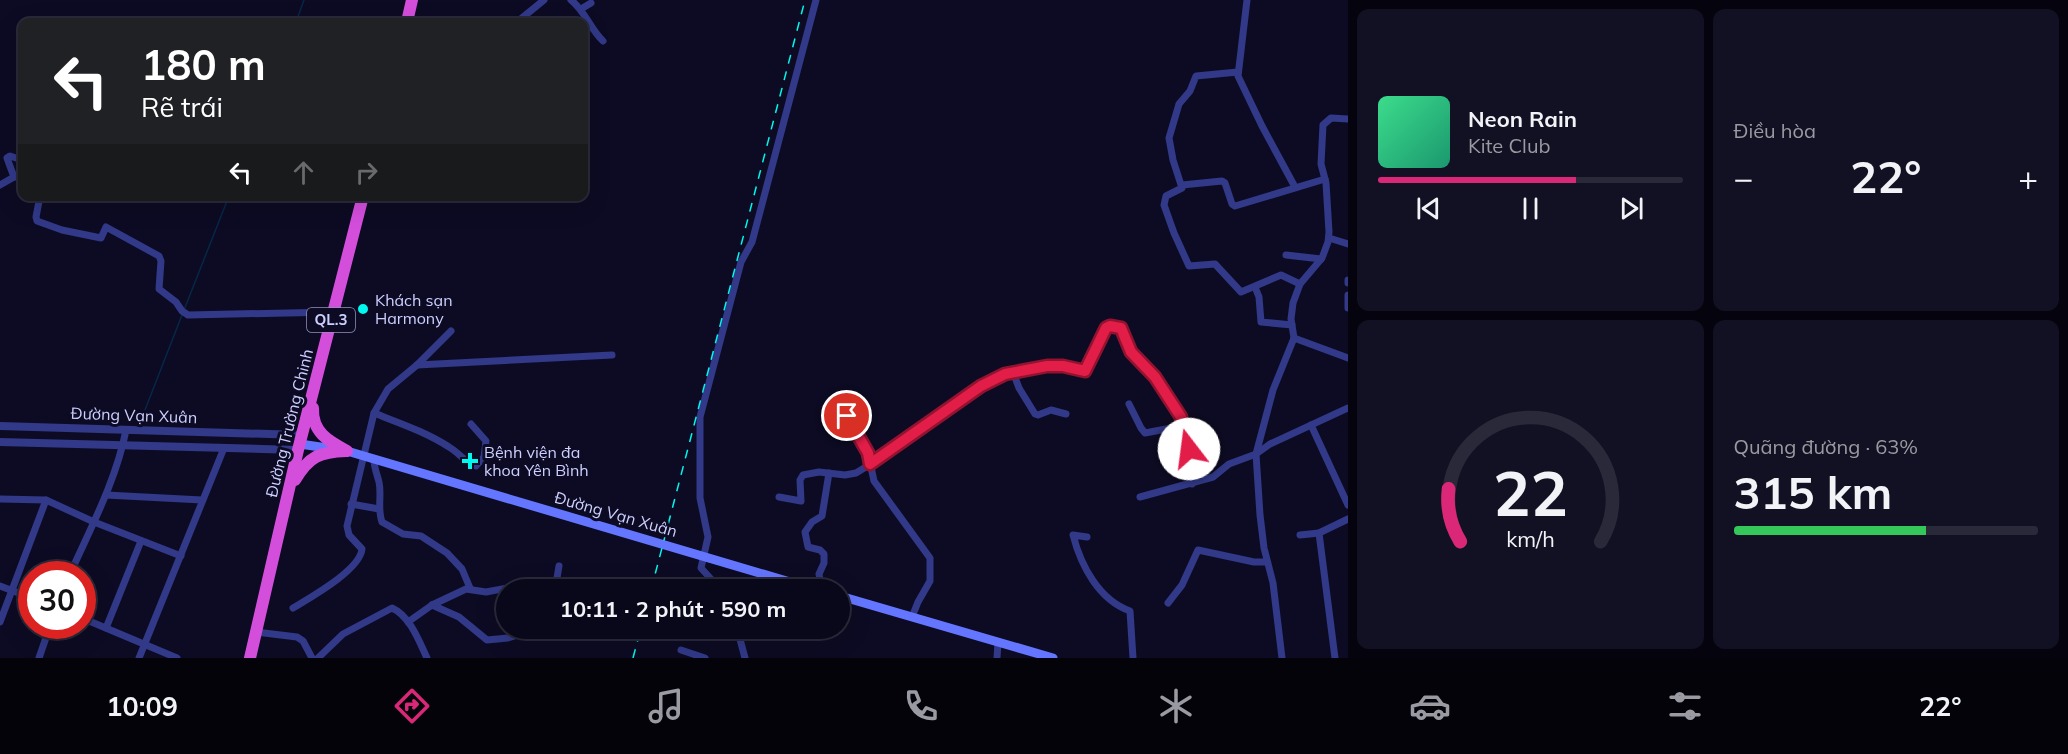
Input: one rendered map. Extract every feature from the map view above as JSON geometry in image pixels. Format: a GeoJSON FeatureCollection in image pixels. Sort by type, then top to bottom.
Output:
{"type":"FeatureCollection","features":[{"type":"Feature","properties":{"kind":"highway"},"geometry":{"type":"LineString","coordinates":[[408,18],[412,0]]}},
{"type":"Feature","properties":{"kind":"highway","name":"Đường Trường Chinh"},"geometry":{"type":"LineString","coordinates":[[250,658],[300,443],[362,201]]}},
{"type":"Feature","properties":{"kind":"highway"},"geometry":{"type":"LineString","coordinates":[[315,386],[313,411],[315,426],[328,441],[346,451]]}},
{"type":"Feature","properties":{"kind":"highway"},"geometry":{"type":"LineString","coordinates":[[290,489],[304,466],[314,457],[330,452],[346,451]]}},
{"type":"Feature","properties":{"kind":"main road","name":"Đường Vạn Xuân"},"geometry":{"type":"LineString","coordinates":[[300,443],[363,455],[782,579]]}},
{"type":"Feature","properties":{"kind":"main road"},"geometry":{"type":"LineString","coordinates":[[850,599],[1053,658]]}},
{"type":"Feature","properties":{"kind":"street"},"geometry":{"type":"LineString","coordinates":[[525,18],[544,0]]}},
{"type":"Feature","properties":{"kind":"street"},"geometry":{"type":"LineString","coordinates":[[571,0],[582,9],[587,18]]}},
{"type":"Feature","properties":{"kind":"street"},"geometry":{"type":"LineString","coordinates":[[711,579],[701,568],[708,537],[700,498],[700,412],[741,262],[752,242],[816,0]]}},
{"type":"Feature","properties":{"kind":"street"},"geometry":{"type":"LineString","coordinates":[[1247,0],[1238,72],[1262,126],[1296,187]]}},
{"type":"Feature","properties":{"kind":"street"},"geometry":{"type":"LineString","coordinates":[[582,9],[596,1]]}},
{"type":"Feature","properties":{"kind":"street"},"geometry":{"type":"LineString","coordinates":[[588,20],[603,41]]}},
{"type":"Feature","properties":{"kind":"street"},"geometry":{"type":"LineString","coordinates":[[1238,72],[1196,76],[1191,91],[1179,104],[1169,144],[1182,185],[1180,190],[1167,195],[1163,201],[1174,233],[1188,264],[1192,267],[1215,264],[1241,292],[1281,275],[1300,284]]}},
{"type":"Feature","properties":{"kind":"street"},"geometry":{"type":"LineString","coordinates":[[1282,658],[1273,583],[1267,562],[1260,515],[1256,454],[1273,390],[1293,338],[1293,303],[1300,284],[1324,255],[1329,238],[1322,164],[1323,125],[1331,118],[1348,119]]}},
{"type":"Feature","properties":{"kind":"street"},"geometry":{"type":"LineString","coordinates":[[14,177],[8,158],[10,156],[18,159]]}},
{"type":"Feature","properties":{"kind":"street"},"geometry":{"type":"LineString","coordinates":[[0,184],[18,177]]}},
{"type":"Feature","properties":{"kind":"street"},"geometry":{"type":"LineString","coordinates":[[1182,185],[1222,181],[1225,183],[1234,206],[1325,179]]}},
{"type":"Feature","properties":{"kind":"street"},"geometry":{"type":"LineString","coordinates":[[39,201],[37,221],[62,231],[101,237],[106,227],[155,252],[161,261],[159,289],[176,302],[184,312],[191,315],[333,312]]}},
{"type":"Feature","properties":{"kind":"street"},"geometry":{"type":"LineString","coordinates":[[1329,238],[1348,244]]}},
{"type":"Feature","properties":{"kind":"street"},"geometry":{"type":"LineString","coordinates":[[1286,255],[1321,259]]}},
{"type":"Feature","properties":{"kind":"street"},"geometry":{"type":"LineString","coordinates":[[1255,286],[1259,297],[1261,322],[1292,325]]}},
{"type":"Feature","properties":{"kind":"street"},"geometry":{"type":"LineString","coordinates":[[1348,295],[1348,308]]}},
{"type":"Feature","properties":{"kind":"street"},"geometry":{"type":"LineString","coordinates":[[779,497],[801,501],[801,477],[819,472],[851,474],[870,464],[981,386],[1013,372],[1055,366],[1085,371],[1106,328],[1110,326],[1122,330],[1131,352],[1155,377],[1181,417],[1189,449],[1192,484]]}},
{"type":"Feature","properties":{"kind":"street"},"geometry":{"type":"LineString","coordinates":[[293,608],[321,591],[359,559],[362,549],[347,531],[351,504],[374,413],[388,389],[452,331]]}},
{"type":"Feature","properties":{"kind":"street"},"geometry":{"type":"LineString","coordinates":[[1293,338],[1348,358]]}},
{"type":"Feature","properties":{"kind":"street"},"geometry":{"type":"LineString","coordinates":[[417,365],[612,355]]}},
{"type":"Feature","properties":{"kind":"street"},"geometry":{"type":"LineString","coordinates":[[1013,372],[1019,388],[1035,414],[1051,410],[1066,414]]}},
{"type":"Feature","properties":{"kind":"street"},"geometry":{"type":"LineString","coordinates":[[1129,404],[1145,433],[1182,426]]}},
{"type":"Feature","properties":{"kind":"street"},"geometry":{"type":"LineString","coordinates":[[1140,497],[1213,477],[1229,464],[1256,454],[1270,444],[1348,408]]}},
{"type":"Feature","properties":{"kind":"street"},"geometry":{"type":"LineString","coordinates":[[374,413],[415,429],[449,447],[469,464],[476,466],[484,457],[486,441],[471,424]]}},
{"type":"Feature","properties":{"kind":"street"},"geometry":{"type":"LineString","coordinates":[[847,416],[868,453],[874,481],[930,558],[930,581],[912,617]]}},
{"type":"Feature","properties":{"kind":"street"},"geometry":{"type":"LineString","coordinates":[[1311,425],[1348,505]]}},
{"type":"Feature","properties":{"kind":"street","name":"Đường Vạn Xuân"},"geometry":{"type":"LineString","coordinates":[[0,426],[126,430],[300,443]]}},
{"type":"Feature","properties":{"kind":"street"},"geometry":{"type":"LineString","coordinates":[[76,561],[106,495],[126,430]]}},
{"type":"Feature","properties":{"kind":"street","name":"Đường Vạn Xuân"},"geometry":{"type":"LineString","coordinates":[[0,442],[224,448],[300,443]]}},
{"type":"Feature","properties":{"kind":"street"},"geometry":{"type":"LineString","coordinates":[[139,658],[224,448]]}},
{"type":"Feature","properties":{"kind":"street"},"geometry":{"type":"LineString","coordinates":[[374,459],[374,471],[380,485],[379,509],[382,522],[403,534],[421,536],[456,560],[470,588]]}},
{"type":"Feature","properties":{"kind":"street"},"geometry":{"type":"LineString","coordinates":[[820,579],[824,554],[820,550],[808,547],[805,532],[812,522],[822,516],[829,473]]}},
{"type":"Feature","properties":{"kind":"street"},"geometry":{"type":"LineString","coordinates":[[106,495],[202,500]]}},
{"type":"Feature","properties":{"kind":"street"},"geometry":{"type":"LineString","coordinates":[[0,499],[46,500],[94,522],[181,556]]}},
{"type":"Feature","properties":{"kind":"street"},"geometry":{"type":"LineString","coordinates":[[0,622],[46,500]]}},
{"type":"Feature","properties":{"kind":"street"},"geometry":{"type":"LineString","coordinates":[[351,504],[379,509]]}},
{"type":"Feature","properties":{"kind":"street"},"geometry":{"type":"LineString","coordinates":[[1300,535],[1319,533],[1348,519]]}},
{"type":"Feature","properties":{"kind":"street"},"geometry":{"type":"LineString","coordinates":[[1319,533],[1335,658]]}},
{"type":"Feature","properties":{"kind":"street"},"geometry":{"type":"LineString","coordinates":[[1087,537],[1073,535],[1093,580],[1111,602],[1130,611],[1134,658]]}},
{"type":"Feature","properties":{"kind":"street"},"geometry":{"type":"LineString","coordinates":[[106,628],[141,541]]}},
{"type":"Feature","properties":{"kind":"street"},"geometry":{"type":"LineString","coordinates":[[1168,603],[1182,585],[1198,550],[1254,562],[1267,562]]}},
{"type":"Feature","properties":{"kind":"street"},"geometry":{"type":"LineString","coordinates":[[557,579],[559,566]]}},
{"type":"Feature","properties":{"kind":"street"},"geometry":{"type":"LineString","coordinates":[[0,586],[18,593]]}},
{"type":"Feature","properties":{"kind":"street"},"geometry":{"type":"LineString","coordinates":[[408,622],[432,605],[470,588],[486,592],[496,590]]}},
{"type":"Feature","properties":{"kind":"street"},"geometry":{"type":"LineString","coordinates":[[432,605],[459,617],[487,640],[498,639]]}},
{"type":"Feature","properties":{"kind":"street"},"geometry":{"type":"LineString","coordinates":[[318,658],[343,634],[387,609],[395,609],[408,622],[426,658]]}},
{"type":"Feature","properties":{"kind":"street"},"geometry":{"type":"LineString","coordinates":[[96,624],[177,658]]}},
{"type":"Feature","properties":{"kind":"street"},"geometry":{"type":"LineString","coordinates":[[256,632],[297,637],[303,641],[312,658]]}},
{"type":"Feature","properties":{"kind":"street"},"geometry":{"type":"LineString","coordinates":[[42,657],[47,639]]}},
{"type":"Feature","properties":{"kind":"street"},"geometry":{"type":"LineString","coordinates":[[740,639],[745,658]]}},
{"type":"Feature","properties":{"kind":"street"},"geometry":{"type":"LineString","coordinates":[[997,658],[998,642]]}},
{"type":"Feature","properties":{"kind":"street"},"geometry":{"type":"LineString","coordinates":[[681,650],[705,658]]}},
{"type":"Feature","properties":{"kind":"waterway"},"geometry":{"type":"LineString","coordinates":[[297,18],[304,0]]}},
{"type":"Feature","properties":{"kind":"waterway"},"geometry":{"type":"LineString","coordinates":[[184,310],[227,201]]}},
{"type":"Feature","properties":{"kind":"waterway"},"geometry":{"type":"LineString","coordinates":[[143,415],[182,315]]}},
{"type":"Feature","properties":{"kind":"railway"},"geometry":{"type":"LineString","coordinates":[[654,579],[805,0]]}},
{"type":"Feature","properties":{"kind":"railway"},"geometry":{"type":"LineString","coordinates":[[633,658],[638,639]]}},
{"type":"Feature","properties":{"kind":"place","name":"Khách sạn Harmony"},"geometry":{"type":"Point","coordinates":[363,309]}},
{"type":"Feature","properties":{"kind":"place","name":"Bệnh viện đa khoa Yên Bình"},"geometry":{"type":"Point","coordinates":[470,461]}},
{"type":"Feature","properties":{"kind":"route"},"geometry":{"type":"LineString","coordinates":[[847,416],[868,453],[870,464],[981,386],[1005,374],[1047,366],[1063,366],[1085,371],[1106,328],[1110,326],[1121,328],[1131,352],[1155,377],[1181,417],[1182,429],[1189,449]]}}]}
